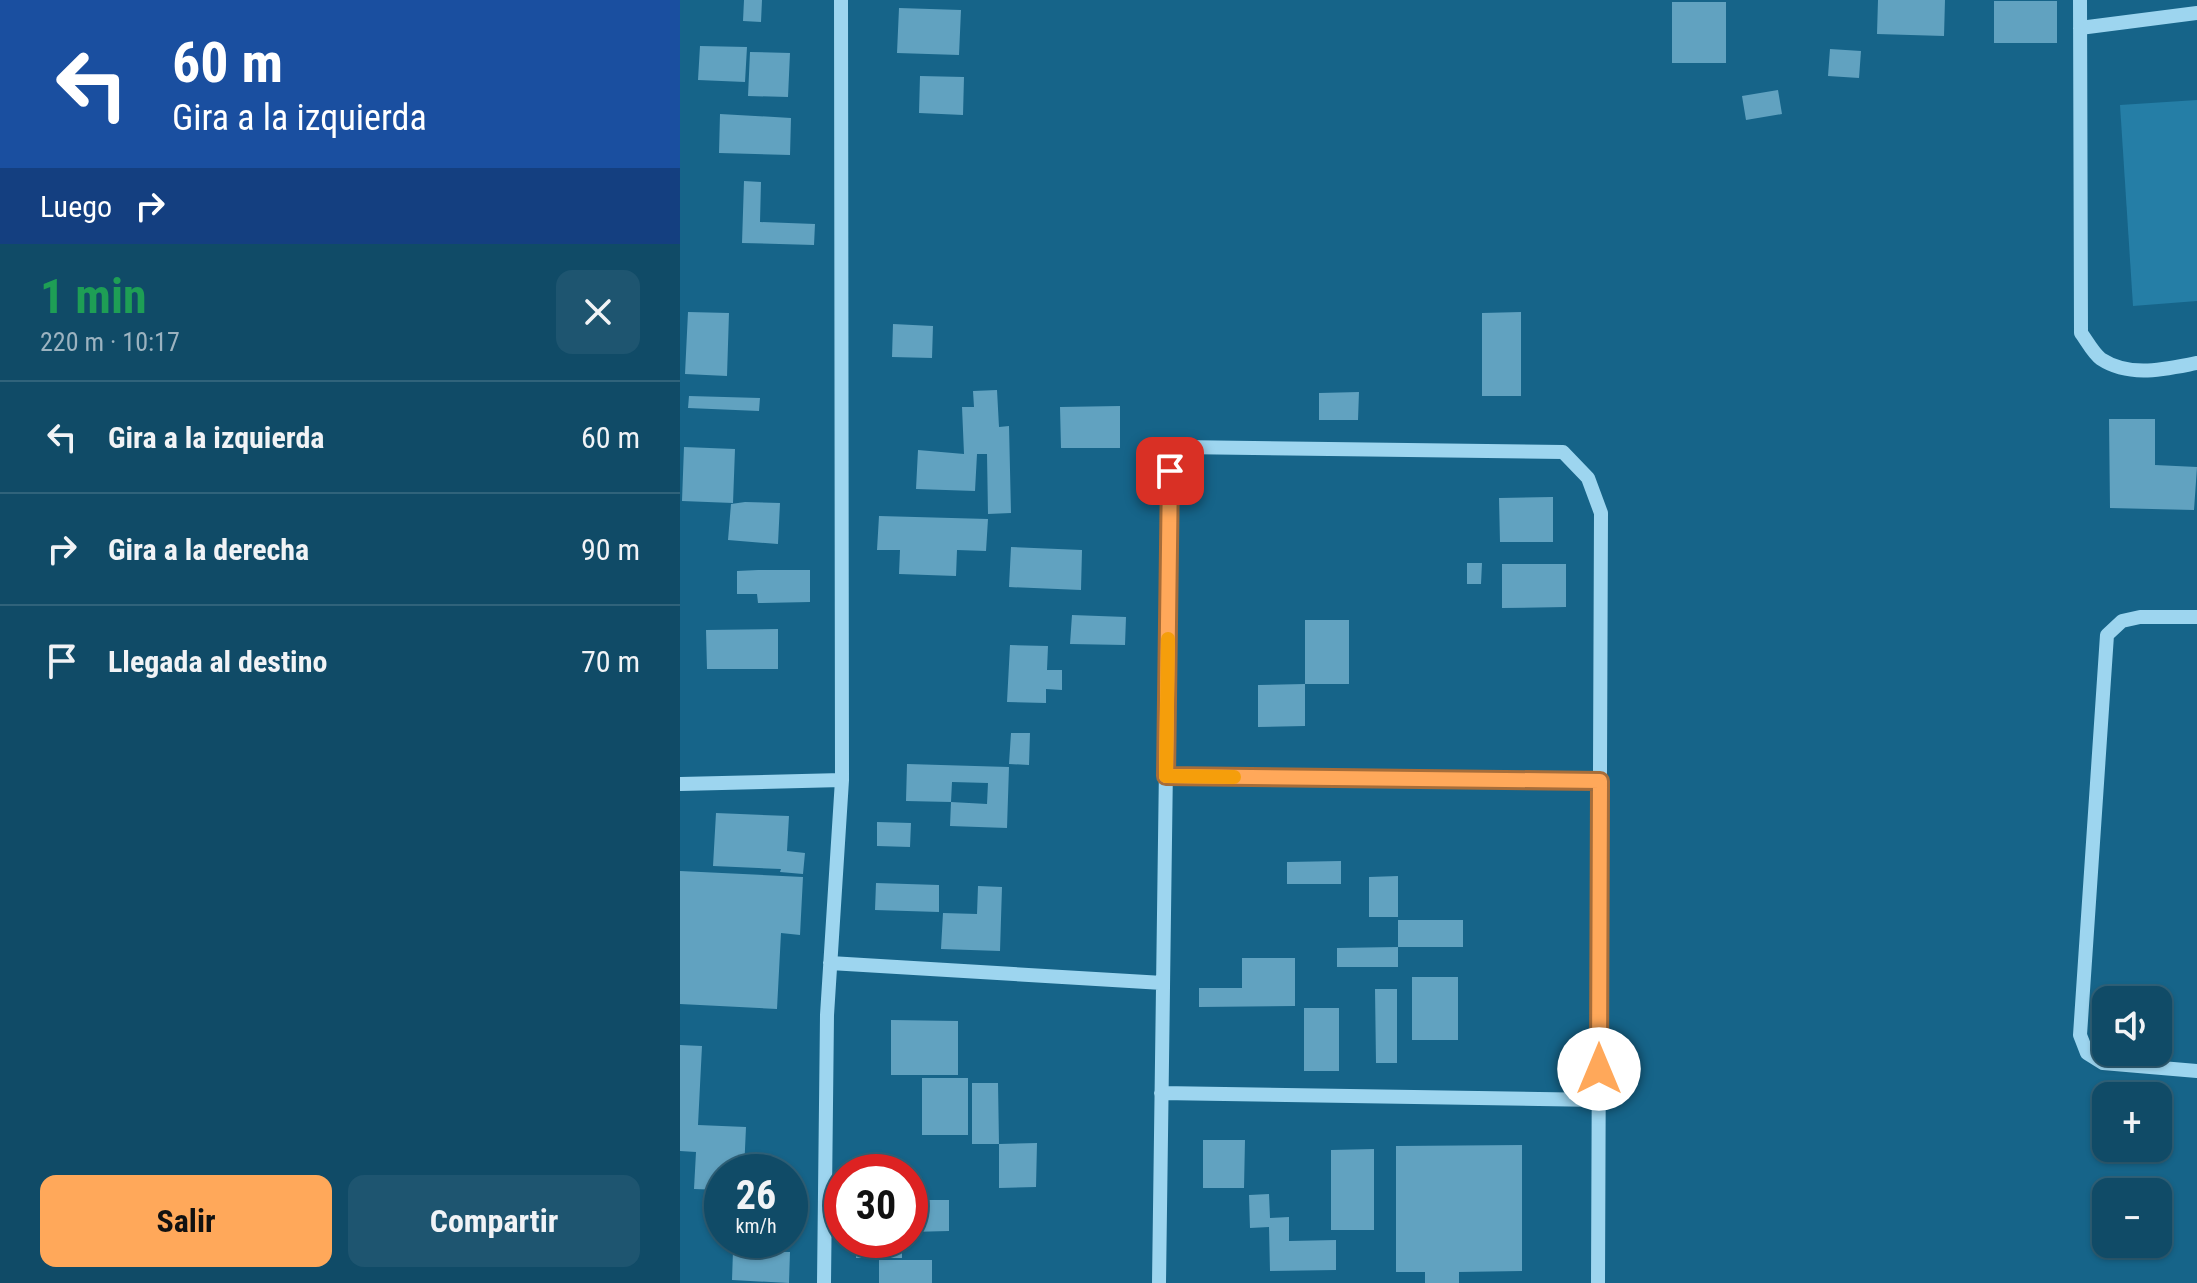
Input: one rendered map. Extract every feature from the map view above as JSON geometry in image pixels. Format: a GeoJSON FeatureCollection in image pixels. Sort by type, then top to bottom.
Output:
{"type":"FeatureCollection","features":[{"type":"Feature","properties":{"kind":"street"},"geometry":{"type":"LineString","coordinates":[[824,1283],[827,1015],[842,780],[841,0]]}},
{"type":"Feature","properties":{"kind":"street"},"geometry":{"type":"LineString","coordinates":[[2080,0],[2081,333],[2099,358],[2128,371],[2197,363]]}},
{"type":"Feature","properties":{"kind":"street"},"geometry":{"type":"LineString","coordinates":[[2080,28],[2197,13]]}},
{"type":"Feature","properties":{"kind":"street"},"geometry":{"type":"LineString","coordinates":[[1159,1283],[1170,471],[1180,447],[1563,452],[1588,478],[1601,513],[1598,1283]]}},
{"type":"Feature","properties":{"kind":"street"},"geometry":{"type":"LineString","coordinates":[[2197,617],[2140,617],[2122,621],[2107,635],[2080,1035],[2087,1053],[2103,1063],[2197,1071]]}},
{"type":"Feature","properties":{"kind":"street"},"geometry":{"type":"LineString","coordinates":[[1166,776],[1600,781]]}},
{"type":"Feature","properties":{"kind":"street"},"geometry":{"type":"LineString","coordinates":[[680,784],[842,780]]}},
{"type":"Feature","properties":{"kind":"street"},"geometry":{"type":"LineString","coordinates":[[830,963],[1163,983]]}},
{"type":"Feature","properties":{"kind":"street"},"geometry":{"type":"LineString","coordinates":[[1161,1093],[1599,1100]]}},
{"type":"Feature","properties":{"kind":"shaded area"},"geometry":{"type":"Polygon","coordinates":[[[2197,100],[2197,301],[2133,306],[2120,105],[2197,100]]]}},
{"type":"Feature","properties":{"kind":"building"},"geometry":{"type":"Polygon","coordinates":[[[744,0],[762,0],[761,22],[743,21],[744,0]]]}},
{"type":"Feature","properties":{"kind":"building"},"geometry":{"type":"Polygon","coordinates":[[[1878,0],[1945,0],[1944,36],[1877,34],[1878,0]]]}},
{"type":"Feature","properties":{"kind":"building"},"geometry":{"type":"Polygon","coordinates":[[[1994,1],[2057,1],[2057,43],[1994,43],[1994,1]]]}},
{"type":"Feature","properties":{"kind":"building"},"geometry":{"type":"Polygon","coordinates":[[[1672,2],[1726,2],[1726,63],[1672,63],[1672,2]]]}},
{"type":"Feature","properties":{"kind":"building"},"geometry":{"type":"Polygon","coordinates":[[[899,8],[961,10],[959,55],[897,53],[899,8]]]}},
{"type":"Feature","properties":{"kind":"building"},"geometry":{"type":"Polygon","coordinates":[[[700,46],[747,47],[745,82],[698,80],[700,46]]]}},
{"type":"Feature","properties":{"kind":"building"},"geometry":{"type":"Polygon","coordinates":[[[1830,49],[1861,51],[1859,78],[1828,76],[1830,49]]]}},
{"type":"Feature","properties":{"kind":"building"},"geometry":{"type":"Polygon","coordinates":[[[750,52],[790,53],[788,97],[748,96],[750,52]]]}},
{"type":"Feature","properties":{"kind":"building"},"geometry":{"type":"Polygon","coordinates":[[[920,76],[964,77],[963,115],[919,113],[920,76]]]}},
{"type":"Feature","properties":{"kind":"building"},"geometry":{"type":"Polygon","coordinates":[[[1778,90],[1782,114],[1746,120],[1742,96],[1778,90]]]}},
{"type":"Feature","properties":{"kind":"building"},"geometry":{"type":"Polygon","coordinates":[[[720,114],[791,118],[790,155],[719,153],[720,114]]]}},
{"type":"Feature","properties":{"kind":"building"},"geometry":{"type":"Polygon","coordinates":[[[744,181],[761,182],[760,222],[815,224],[814,245],[742,243],[744,181]]]}},
{"type":"Feature","properties":{"kind":"building"},"geometry":{"type":"Polygon","coordinates":[[[688,312],[729,313],[727,376],[685,374],[688,312]]]}},
{"type":"Feature","properties":{"kind":"building"},"geometry":{"type":"Polygon","coordinates":[[[1521,312],[1521,396],[1482,396],[1482,313],[1521,312]]]}},
{"type":"Feature","properties":{"kind":"building"},"geometry":{"type":"Polygon","coordinates":[[[893,324],[933,326],[932,358],[892,357],[893,324]]]}},
{"type":"Feature","properties":{"kind":"building"},"geometry":{"type":"Polygon","coordinates":[[[997,390],[999,427],[1009,426],[1011,513],[988,514],[987,454],[977,454],[975,491],[916,489],[918,450],[964,454],[962,407],[974,407],[973,391],[997,390]]]}},
{"type":"Feature","properties":{"kind":"building"},"geometry":{"type":"Polygon","coordinates":[[[1359,392],[1358,420],[1319,420],[1319,393],[1359,392]]]}},
{"type":"Feature","properties":{"kind":"building"},"geometry":{"type":"Polygon","coordinates":[[[689,396],[760,398],[759,411],[688,408],[689,396]]]}},
{"type":"Feature","properties":{"kind":"building"},"geometry":{"type":"Polygon","coordinates":[[[1120,406],[1120,448],[1061,448],[1060,407],[1120,406]]]}},
{"type":"Feature","properties":{"kind":"building"},"geometry":{"type":"Polygon","coordinates":[[[2109,419],[2155,419],[2155,465],[2197,467],[2194,510],[2110,508],[2109,419]]]}},
{"type":"Feature","properties":{"kind":"building"},"geometry":{"type":"Polygon","coordinates":[[[684,447],[735,449],[733,503],[682,501],[684,447]]]}},
{"type":"Feature","properties":{"kind":"building"},"geometry":{"type":"Polygon","coordinates":[[[1553,497],[1553,542],[1500,542],[1499,498],[1553,497]]]}},
{"type":"Feature","properties":{"kind":"building"},"geometry":{"type":"Polygon","coordinates":[[[780,503],[778,544],[728,540],[731,504],[780,503]]]}},
{"type":"Feature","properties":{"kind":"building"},"geometry":{"type":"Polygon","coordinates":[[[879,516],[988,519],[986,551],[957,550],[956,576],[899,574],[900,550],[877,550],[879,516]]]}},
{"type":"Feature","properties":{"kind":"building"},"geometry":{"type":"Polygon","coordinates":[[[1011,547],[1082,550],[1081,590],[1009,587],[1011,547]]]}},
{"type":"Feature","properties":{"kind":"building"},"geometry":{"type":"Polygon","coordinates":[[[1467,563],[1482,563],[1481,584],[1467,584],[1467,563]]]}},
{"type":"Feature","properties":{"kind":"building"},"geometry":{"type":"Polygon","coordinates":[[[1502,564],[1566,564],[1566,607],[1502,608],[1502,564]]]}},
{"type":"Feature","properties":{"kind":"building"},"geometry":{"type":"Polygon","coordinates":[[[810,570],[810,602],[758,603],[757,594],[737,594],[737,571],[810,570]]]}},
{"type":"Feature","properties":{"kind":"building"},"geometry":{"type":"Polygon","coordinates":[[[1072,615],[1126,617],[1125,645],[1070,644],[1072,615]]]}},
{"type":"Feature","properties":{"kind":"building"},"geometry":{"type":"Polygon","coordinates":[[[1305,620],[1349,620],[1349,684],[1305,684],[1305,620]]]}},
{"type":"Feature","properties":{"kind":"building"},"geometry":{"type":"Polygon","coordinates":[[[778,629],[778,669],[707,669],[706,630],[778,629]]]}},
{"type":"Feature","properties":{"kind":"building"},"geometry":{"type":"Polygon","coordinates":[[[1010,645],[1048,646],[1047,670],[1062,670],[1062,690],[1046,689],[1046,703],[1007,702],[1010,645]]]}},
{"type":"Feature","properties":{"kind":"building"},"geometry":{"type":"Polygon","coordinates":[[[1305,684],[1305,726],[1258,727],[1258,685],[1305,684]]]}},
{"type":"Feature","properties":{"kind":"building"},"geometry":{"type":"Polygon","coordinates":[[[1011,733],[1030,733],[1029,765],[1009,764],[1011,733]]]}},
{"type":"Feature","properties":{"kind":"building"},"geometry":{"type":"Polygon","coordinates":[[[907,764],[1009,767],[1007,828],[950,826],[951,802],[906,801],[907,764]],[[952,782],[951,802],[987,804],[988,783],[952,782]]]}},
{"type":"Feature","properties":{"kind":"building"},"geometry":{"type":"Polygon","coordinates":[[[716,813],[789,816],[787,851],[805,853],[803,874],[780,872],[781,869],[713,866],[716,813]]]}},
{"type":"Feature","properties":{"kind":"building"},"geometry":{"type":"Polygon","coordinates":[[[877,822],[911,823],[910,847],[877,846],[877,822]]]}},
{"type":"Feature","properties":{"kind":"building"},"geometry":{"type":"Polygon","coordinates":[[[1341,861],[1341,884],[1287,884],[1287,862],[1341,861]]]}},
{"type":"Feature","properties":{"kind":"building"},"geometry":{"type":"Polygon","coordinates":[[[680,871],[803,877],[800,935],[781,933],[777,1009],[680,1004],[680,871]]]}},
{"type":"Feature","properties":{"kind":"building"},"geometry":{"type":"Polygon","coordinates":[[[1398,876],[1398,917],[1369,917],[1369,877],[1398,876]]]}},
{"type":"Feature","properties":{"kind":"building"},"geometry":{"type":"Polygon","coordinates":[[[876,883],[939,885],[939,912],[875,910],[876,883]]]}},
{"type":"Feature","properties":{"kind":"building"},"geometry":{"type":"Polygon","coordinates":[[[978,886],[1002,887],[1000,951],[941,949],[943,913],[977,914],[978,886]]]}},
{"type":"Feature","properties":{"kind":"building"},"geometry":{"type":"Polygon","coordinates":[[[1398,920],[1463,920],[1463,947],[1398,947],[1398,920]]]}},
{"type":"Feature","properties":{"kind":"building"},"geometry":{"type":"Polygon","coordinates":[[[1398,947],[1398,967],[1337,967],[1337,948],[1398,947]]]}},
{"type":"Feature","properties":{"kind":"building"},"geometry":{"type":"Polygon","coordinates":[[[1242,958],[1295,958],[1295,1006],[1199,1007],[1199,988],[1242,988],[1242,958]]]}},
{"type":"Feature","properties":{"kind":"building"},"geometry":{"type":"Polygon","coordinates":[[[1412,977],[1458,977],[1458,1040],[1412,1040],[1412,977]]]}},
{"type":"Feature","properties":{"kind":"building"},"geometry":{"type":"Polygon","coordinates":[[[1375,989],[1397,989],[1397,1063],[1376,1063],[1375,989]]]}},
{"type":"Feature","properties":{"kind":"building"},"geometry":{"type":"Polygon","coordinates":[[[1304,1008],[1339,1008],[1339,1071],[1304,1071],[1304,1008]]]}},
{"type":"Feature","properties":{"kind":"building"},"geometry":{"type":"Polygon","coordinates":[[[891,1020],[958,1021],[958,1075],[891,1075],[891,1020]]]}},
{"type":"Feature","properties":{"kind":"building"},"geometry":{"type":"Polygon","coordinates":[[[680,1045],[702,1046],[698,1125],[746,1127],[745,1154],[704,1154],[704,1189],[694,1189],[696,1152],[680,1151],[680,1045]]]}},
{"type":"Feature","properties":{"kind":"building"},"geometry":{"type":"Polygon","coordinates":[[[922,1078],[968,1078],[968,1135],[922,1135],[922,1078]]]}},
{"type":"Feature","properties":{"kind":"building"},"geometry":{"type":"Polygon","coordinates":[[[972,1083],[998,1083],[999,1144],[972,1144],[972,1083]]]}},
{"type":"Feature","properties":{"kind":"building"},"geometry":{"type":"Polygon","coordinates":[[[1203,1140],[1245,1140],[1244,1188],[1203,1188],[1203,1140]]]}},
{"type":"Feature","properties":{"kind":"building"},"geometry":{"type":"Polygon","coordinates":[[[1037,1143],[1036,1187],[999,1188],[999,1144],[1037,1143]]]}},
{"type":"Feature","properties":{"kind":"building"},"geometry":{"type":"Polygon","coordinates":[[[1522,1145],[1522,1271],[1459,1272],[1459,1283],[1425,1283],[1425,1272],[1396,1272],[1396,1146],[1522,1145]]]}},
{"type":"Feature","properties":{"kind":"building"},"geometry":{"type":"Polygon","coordinates":[[[1374,1149],[1374,1230],[1331,1230],[1331,1150],[1374,1149]]]}},
{"type":"Feature","properties":{"kind":"building"},"geometry":{"type":"Polygon","coordinates":[[[1269,1194],[1270,1218],[1289,1217],[1289,1241],[1336,1240],[1336,1270],[1270,1271],[1269,1227],[1250,1228],[1249,1195],[1269,1194]]]}},
{"type":"Feature","properties":{"kind":"building"},"geometry":{"type":"Polygon","coordinates":[[[928,1200],[949,1200],[949,1231],[928,1232],[928,1200]]]}},
{"type":"Feature","properties":{"kind":"building"},"geometry":{"type":"Polygon","coordinates":[[[733,1258],[790,1258],[789,1283],[732,1280],[733,1258]]]}},
{"type":"Feature","properties":{"kind":"building"},"geometry":{"type":"Polygon","coordinates":[[[879,1260],[932,1260],[932,1283],[879,1283],[879,1260]]]}},
{"type":"Feature","properties":{"kind":"slow traffic"},"geometry":{"type":"LineString","coordinates":[[1168,639],[1166,776],[1234,777]]}},
{"type":"Feature","properties":{"kind":"route"},"geometry":{"type":"LineString","coordinates":[[1170,471],[1166,776],[1600,781],[1599,1069]]}}]}
